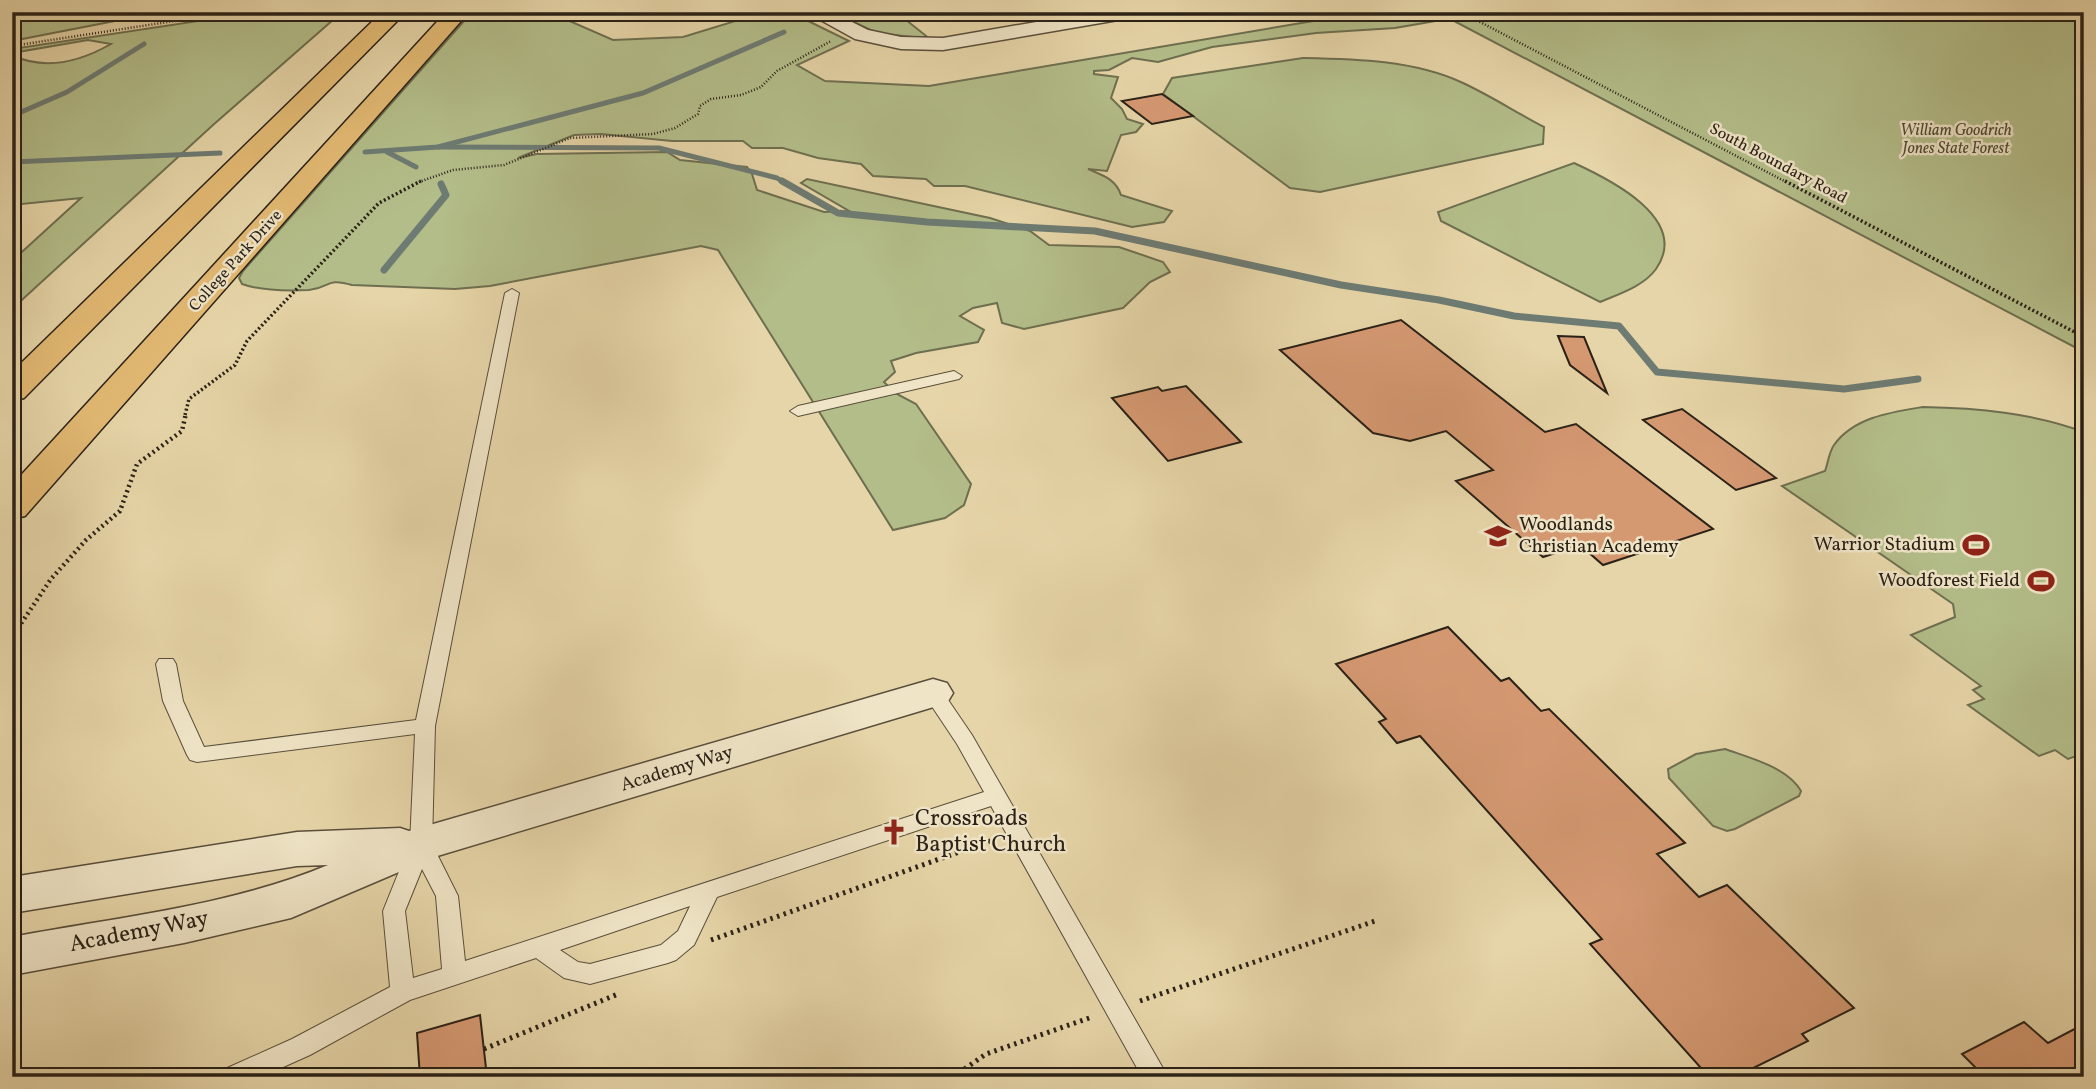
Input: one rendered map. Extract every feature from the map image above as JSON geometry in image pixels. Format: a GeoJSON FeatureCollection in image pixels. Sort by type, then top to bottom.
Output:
{"type":"FeatureCollection","features":[{"type":"Feature","properties":{"kind":"main road"},"geometry":{"type":"LineString","coordinates":[[12,391],[395,12]]}},
{"type":"Feature","properties":{"kind":"main road","name":"College Park Drive"},"geometry":{"type":"LineString","coordinates":[[12,508],[458,12]]}},
{"type":"Feature","properties":{"kind":"street"},"geometry":{"type":"LineString","coordinates":[[816,12],[862,35],[901,43],[943,44],[1130,12]]}},
{"type":"Feature","properties":{"kind":"street","name":"Academy Way"},"geometry":{"type":"LineString","coordinates":[[12,956],[184,924],[291,900],[421,844],[933,693]]}},
{"type":"Feature","properties":{"kind":"street","name":"Academy Way"},"geometry":{"type":"LineString","coordinates":[[12,895],[297,849],[421,844]]}},
{"type":"Feature","properties":{"kind":"lane"},"geometry":{"type":"LineString","coordinates":[[402,992],[394,911],[421,844],[425,726],[512,293]]}},
{"type":"Feature","properties":{"kind":"lane"},"geometry":{"type":"LineString","coordinates":[[798,411],[954,376]]}},
{"type":"Feature","properties":{"kind":"lane"},"geometry":{"type":"LineString","coordinates":[[166,664],[173,701],[198,755],[425,726]]}},
{"type":"Feature","properties":{"kind":"lane"},"geometry":{"type":"LineString","coordinates":[[933,693],[965,740],[1155,1077]]}},
{"type":"Feature","properties":{"kind":"lane"},"geometry":{"type":"LineString","coordinates":[[234,1077],[301,1047],[402,992],[997,796]]}},
{"type":"Feature","properties":{"kind":"lane"},"geometry":{"type":"LineString","coordinates":[[421,844],[447,896],[454,976]]}},
{"type":"Feature","properties":{"kind":"lane"},"geometry":{"type":"LineString","coordinates":[[540,948],[572,971],[590,974],[668,953],[686,938],[708,892]]}},
{"type":"Feature","properties":{"kind":"path"},"geometry":{"type":"LineString","coordinates":[[12,46],[233,12]]}},
{"type":"Feature","properties":{"kind":"path","name":"South Boundary Road"},"geometry":{"type":"LineString","coordinates":[[1461,12],[2084,337]]}},
{"type":"Feature","properties":{"kind":"path"},"geometry":{"type":"LineString","coordinates":[[12,637],[51,579],[86,540],[120,511],[137,464],[182,431],[190,399],[235,365],[247,341],[379,203],[410,186],[453,170],[504,165],[560,141],[585,136],[653,134],[675,128],[698,114],[700,106],[711,99],[741,95],[761,87],[777,71],[833,40],[862,35]]}},
{"type":"Feature","properties":{"kind":"path"},"geometry":{"type":"LineString","coordinates":[[707,947],[710,940],[1017,832]]}},
{"type":"Feature","properties":{"kind":"path"},"geometry":{"type":"LineString","coordinates":[[953,1077],[986,1054],[1375,921]]}},
{"type":"Feature","properties":{"kind":"path"},"geometry":{"type":"LineString","coordinates":[[484,1049],[626,991]]}},
{"type":"Feature","properties":{"kind":"green space"},"geometry":{"type":"Polygon","coordinates":[[[25,12],[161,12],[12,41],[12,18],[25,12]]]}},
{"type":"Feature","properties":{"kind":"green space"},"geometry":{"type":"Polygon","coordinates":[[[257,12],[342,12],[213,125],[12,309],[12,261],[81,198],[12,205],[12,55],[37,62],[63,62],[88,55],[111,44],[88,40],[12,53],[12,49],[257,12]]]}},
{"type":"Feature","properties":{"kind":"green space"},"geometry":{"type":"Polygon","coordinates":[[[472,12],[549,12],[613,40],[683,37],[765,12],[790,12],[849,41],[797,65],[825,81],[929,86],[1313,21],[1320,12],[1434,12],[1447,19],[1395,28],[1316,33],[1212,47],[1158,62],[1132,58],[1109,70],[1094,71],[1094,74],[1118,77],[1111,98],[1127,119],[1143,124],[1136,132],[1121,135],[1107,171],[1088,169],[1112,181],[1121,195],[1172,211],[1164,222],[1132,227],[965,186],[934,186],[926,179],[873,176],[861,164],[818,158],[783,148],[752,148],[743,141],[672,141],[601,134],[574,135],[518,158],[537,154],[667,152],[680,160],[747,167],[757,190],[824,212],[849,211],[801,183],[807,179],[990,218],[1030,231],[1049,245],[1119,247],[1163,262],[1170,272],[1150,282],[1123,308],[1024,329],[1002,323],[997,303],[973,308],[960,316],[984,330],[978,342],[916,353],[891,361],[895,372],[884,382],[895,393],[916,404],[971,484],[964,505],[945,518],[893,530],[718,250],[701,246],[490,286],[455,289],[352,285],[337,282],[309,290],[284,290],[242,284],[239,278],[243,271],[472,12]]]}},
{"type":"Feature","properties":{"kind":"green space"},"geometry":{"type":"Polygon","coordinates":[[[832,12],[914,12],[901,16],[930,39],[877,33],[832,12]]]}},
{"type":"Feature","properties":{"kind":"green space","name":"William Goodrich Jones State Forest"},"geometry":{"type":"Polygon","coordinates":[[[1437,12],[2084,12],[2084,352],[1437,12]]]}},
{"type":"Feature","properties":{"kind":"green space"},"geometry":{"type":"Polygon","coordinates":[[[1303,58],[1384,62],[1444,75],[1544,127],[1543,144],[1320,192],[1290,188],[1163,94],[1172,78],[1303,58]]]}},
{"type":"Feature","properties":{"kind":"green space"},"geometry":{"type":"Polygon","coordinates":[[[1574,163],[1625,190],[1655,218],[1663,234],[1664,251],[1656,269],[1645,280],[1623,293],[1600,302],[1441,221],[1438,212],[1574,163]]]}},
{"type":"Feature","properties":{"kind":"green space","name":"Warrior Stadium"},"geometry":{"type":"Polygon","coordinates":[[[1923,407],[2005,413],[2045,420],[2084,432],[2084,758],[2079,755],[2068,759],[2055,750],[2039,756],[1968,705],[1984,699],[1973,690],[1981,686],[1911,635],[1955,617],[1953,604],[1782,486],[1825,471],[1834,445],[1852,428],[1874,417],[1923,407]]]}},
{"type":"Feature","properties":{"kind":"green space"},"geometry":{"type":"Polygon","coordinates":[[[1725,749],[1756,760],[1787,776],[1801,791],[1799,796],[1735,829],[1727,831],[1713,826],[1669,778],[1668,769],[1696,754],[1725,749]]]}},
{"type":"Feature","properties":{"kind":"building"},"geometry":{"type":"Polygon","coordinates":[[[1162,94],[1193,116],[1152,124],[1122,101],[1162,94]]]}},
{"type":"Feature","properties":{"kind":"building"},"geometry":{"type":"Polygon","coordinates":[[[1401,320],[1545,432],[1576,424],[1713,529],[1603,565],[1580,545],[1543,557],[1456,481],[1493,470],[1446,431],[1410,441],[1373,433],[1280,350],[1401,320]]]}},
{"type":"Feature","properties":{"kind":"building"},"geometry":{"type":"Polygon","coordinates":[[[1558,336],[1584,337],[1607,393],[1570,365],[1558,336]]]}},
{"type":"Feature","properties":{"kind":"building"},"geometry":{"type":"Polygon","coordinates":[[[1186,386],[1241,442],[1168,461],[1112,398],[1158,387],[1162,391],[1186,386]]]}},
{"type":"Feature","properties":{"kind":"building"},"geometry":{"type":"Polygon","coordinates":[[[1682,409],[1776,478],[1736,490],[1643,420],[1682,409]]]}},
{"type":"Feature","properties":{"kind":"building"},"geometry":{"type":"Polygon","coordinates":[[[1448,627],[1501,681],[1509,678],[1541,711],[1549,709],[1685,843],[1657,854],[1699,897],[1727,885],[1854,1008],[1802,1034],[1808,1041],[1735,1077],[1709,1077],[1590,944],[1602,939],[1420,736],[1397,743],[1379,722],[1386,719],[1336,664],[1448,627]]]}},
{"type":"Feature","properties":{"kind":"building"},"geometry":{"type":"Polygon","coordinates":[[[480,1015],[487,1077],[420,1077],[417,1033],[480,1015]]]}},
{"type":"Feature","properties":{"kind":"building"},"geometry":{"type":"Polygon","coordinates":[[[2024,1022],[2048,1043],[2084,1024],[2084,1077],[1985,1077],[1962,1054],[2024,1022]]]}},
{"type":"Feature","properties":{"kind":"waterway"},"geometry":{"type":"LineString","coordinates":[[438,147],[643,93],[784,32]]}},
{"type":"Feature","properties":{"kind":"waterway"},"geometry":{"type":"LineString","coordinates":[[12,116],[67,92],[144,44]]}},
{"type":"Feature","properties":{"kind":"waterway"},"geometry":{"type":"LineString","coordinates":[[365,152],[438,147]]}},
{"type":"Feature","properties":{"kind":"waterway"},"geometry":{"type":"LineString","coordinates":[[438,147],[659,148],[777,178],[785,183]]}},
{"type":"Feature","properties":{"kind":"waterway"},"geometry":{"type":"LineString","coordinates":[[387,152],[416,167]]}},
{"type":"Feature","properties":{"kind":"waterway"},"geometry":{"type":"LineString","coordinates":[[12,162],[220,153]]}},
{"type":"Feature","properties":{"kind":"waterway"},"geometry":{"type":"LineString","coordinates":[[782,181],[838,213],[927,222],[1095,231],[1341,285],[1439,300],[1514,316],[1619,326],[1657,372],[1844,389],[1918,379]]}},
{"type":"Feature","properties":{"kind":"waterway"},"geometry":{"type":"LineString","coordinates":[[384,270],[446,195],[441,184]]}},
{"type":"Feature","properties":{"kind":"place","name":"Woodlands Christian Academy"},"geometry":{"type":"Point","coordinates":[1498,536]}},
{"type":"Feature","properties":{"kind":"place","name":"Warrior Stadium"},"geometry":{"type":"Point","coordinates":[1976,545]}},
{"type":"Feature","properties":{"kind":"place","name":"Woodforest Field"},"geometry":{"type":"Point","coordinates":[2041,581]}},
{"type":"Feature","properties":{"kind":"place","name":"Crossroads Baptist Church"},"geometry":{"type":"Point","coordinates":[894,832]}}]}
